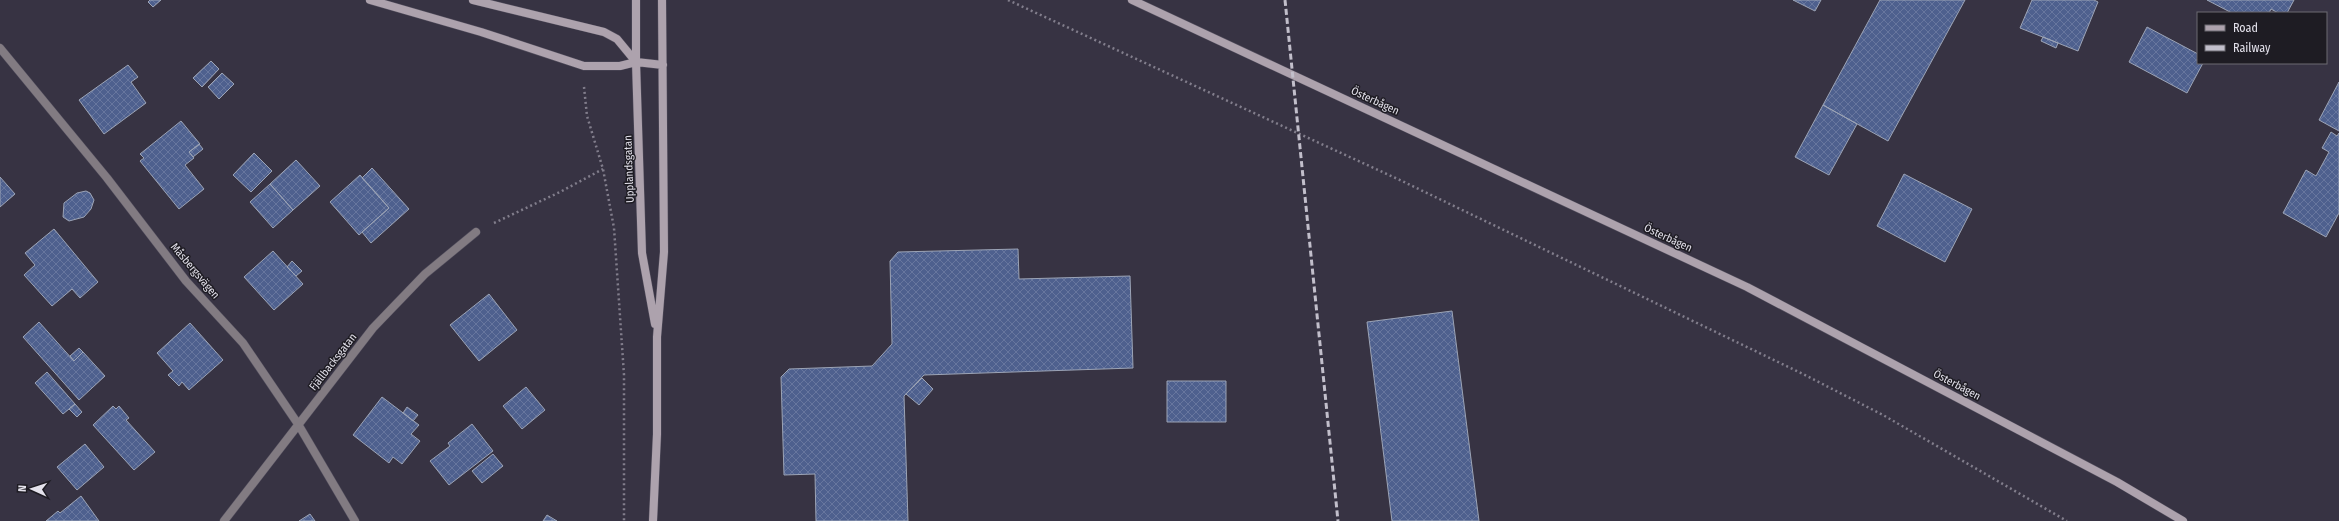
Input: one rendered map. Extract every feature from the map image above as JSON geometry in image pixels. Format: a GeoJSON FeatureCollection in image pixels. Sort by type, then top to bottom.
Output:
{"type":"FeatureCollection","features":[{"type":"Feature","properties":{"kind":"main road"},"geometry":{"type":"LineString","coordinates":[[370,0],[481,32],[584,66],[620,66],[636,62],[663,65]]}},
{"type":"Feature","properties":{"kind":"main road"},"geometry":{"type":"LineString","coordinates":[[473,0],[604,32],[617,39],[636,62]]}},
{"type":"Feature","properties":{"kind":"main road","name":"Upplandsgatan"},"geometry":{"type":"LineString","coordinates":[[636,0],[636,62],[642,253],[657,337]]}},
{"type":"Feature","properties":{"kind":"main road","name":"Upplandsgatan"},"geometry":{"type":"LineString","coordinates":[[654,521],[657,434],[657,337],[664,252],[662,0]]}},
{"type":"Feature","properties":{"kind":"main road","name":"Österbågen"},"geometry":{"type":"LineString","coordinates":[[1132,0],[1747,287],[2117,482],[2183,521]]}},
{"type":"Feature","properties":{"kind":"street","name":"Måsbergsvägen"},"geometry":{"type":"LineString","coordinates":[[0,48],[107,178],[186,281],[243,343],[298,424],[355,521]]}},
{"type":"Feature","properties":{"kind":"street","name":"Fjällbacksgatan"},"geometry":{"type":"LineString","coordinates":[[224,521],[373,328],[425,274],[476,232]]}},
{"type":"Feature","properties":{"kind":"path"},"geometry":{"type":"LineString","coordinates":[[1008,0],[1402,181],[1803,374],[1883,415],[2067,521]]}},
{"type":"Feature","properties":{"kind":"path"},"geometry":{"type":"LineString","coordinates":[[584,66],[583,84],[588,116],[603,169],[614,228],[624,375],[624,521]]}},
{"type":"Feature","properties":{"kind":"path"},"geometry":{"type":"LineString","coordinates":[[476,232],[603,169]]}},
{"type":"Feature","properties":{"kind":"building"},"geometry":{"type":"Polygon","coordinates":[[[150,0],[161,0],[153,7],[148,2],[150,0]]]}},
{"type":"Feature","properties":{"kind":"building"},"geometry":{"type":"Polygon","coordinates":[[[1793,0],[1821,0],[1815,11],[1793,0]]]}},
{"type":"Feature","properties":{"kind":"building"},"geometry":{"type":"Polygon","coordinates":[[[1880,0],[1965,0],[1888,141],[1823,105],[1880,0]]]}},
{"type":"Feature","properties":{"kind":"building"},"geometry":{"type":"Polygon","coordinates":[[[2032,0],[2094,0],[2098,2],[2078,51],[2020,28],[2032,0]]]}},
{"type":"Feature","properties":{"kind":"building"},"geometry":{"type":"Polygon","coordinates":[[[2207,0],[2294,0],[2288,12],[2276,12],[2271,9],[2270,12],[2230,12],[2207,0]]]}},
{"type":"Feature","properties":{"kind":"building"},"geometry":{"type":"Polygon","coordinates":[[[2147,27],[2197,53],[2197,64],[2202,64],[2187,93],[2129,62],[2147,27]]]}},
{"type":"Feature","properties":{"kind":"building"},"geometry":{"type":"Polygon","coordinates":[[[2043,37],[2058,43],[2056,48],[2041,41],[2043,37]]]}},
{"type":"Feature","properties":{"kind":"building"},"geometry":{"type":"Polygon","coordinates":[[[211,61],[219,69],[202,87],[193,78],[211,61]]]}},
{"type":"Feature","properties":{"kind":"building"},"geometry":{"type":"Polygon","coordinates":[[[128,65],[138,77],[131,82],[146,103],[104,134],[79,100],[128,65]]]}},
{"type":"Feature","properties":{"kind":"building"},"geometry":{"type":"Polygon","coordinates":[[[222,73],[234,84],[219,99],[208,87],[222,73]]]}},
{"type":"Feature","properties":{"kind":"building"},"geometry":{"type":"Polygon","coordinates":[[[2339,82],[2339,131],[2319,120],[2339,82]]]}},
{"type":"Feature","properties":{"kind":"building"},"geometry":{"type":"Polygon","coordinates":[[[1823,105],[1857,124],[1829,175],[1795,157],[1823,105]]]}},
{"type":"Feature","properties":{"kind":"building"},"geometry":{"type":"Polygon","coordinates":[[[181,121],[200,144],[189,152],[194,158],[185,165],[204,189],[179,209],[140,161],[144,158],[140,154],[181,121]]]}},
{"type":"Feature","properties":{"kind":"building"},"geometry":{"type":"Polygon","coordinates":[[[2331,132],[2337,136],[2339,133],[2339,213],[2326,237],[2283,213],[2306,170],[2316,176],[2329,152],[2322,148],[2331,132]]]}},
{"type":"Feature","properties":{"kind":"building"},"geometry":{"type":"Polygon","coordinates":[[[199,144],[203,149],[193,157],[189,152],[199,144]]]}},
{"type":"Feature","properties":{"kind":"building"},"geometry":{"type":"Polygon","coordinates":[[[254,153],[272,171],[251,192],[233,175],[254,153]]]}},
{"type":"Feature","properties":{"kind":"building"},"geometry":{"type":"Polygon","coordinates":[[[296,160],[320,186],[293,210],[270,184],[296,160]]]}},
{"type":"Feature","properties":{"kind":"building"},"geometry":{"type":"Polygon","coordinates":[[[372,168],[409,209],[371,243],[362,232],[389,208],[362,178],[372,168]]]}},
{"type":"Feature","properties":{"kind":"building"},"geometry":{"type":"Polygon","coordinates":[[[1904,174],[1972,209],[1945,262],[1877,226],[1904,174]]]}},
{"type":"Feature","properties":{"kind":"building"},"geometry":{"type":"Polygon","coordinates":[[[360,175],[389,208],[359,235],[330,202],[360,175]]]}},
{"type":"Feature","properties":{"kind":"building"},"geometry":{"type":"Polygon","coordinates":[[[0,177],[15,194],[0,207],[0,177]]]}},
{"type":"Feature","properties":{"kind":"building"},"geometry":{"type":"Polygon","coordinates":[[[270,184],[293,210],[273,228],[250,202],[270,184]]]}},
{"type":"Feature","properties":{"kind":"building"},"geometry":{"type":"Polygon","coordinates":[[[86,191],[90,193],[94,200],[91,209],[84,217],[69,221],[63,217],[64,203],[77,193],[86,191]]]}},
{"type":"Feature","properties":{"kind":"building"},"geometry":{"type":"Polygon","coordinates":[[[54,229],[98,282],[80,298],[72,289],[52,306],[24,275],[35,265],[25,253],[54,229]]]}},
{"type":"Feature","properties":{"kind":"building"},"geometry":{"type":"Polygon","coordinates":[[[1018,249],[1019,279],[1130,276],[1133,368],[924,375],[904,396],[908,521],[816,521],[815,474],[784,475],[781,377],[789,369],[872,366],[892,344],[890,261],[898,252],[1018,249]]]}},
{"type":"Feature","properties":{"kind":"building"},"geometry":{"type":"Polygon","coordinates":[[[273,251],[303,284],[274,310],[244,277],[273,251]]]}},
{"type":"Feature","properties":{"kind":"building"},"geometry":{"type":"Polygon","coordinates":[[[292,261],[302,271],[296,276],[287,267],[292,261]]]}},
{"type":"Feature","properties":{"kind":"building"},"geometry":{"type":"Polygon","coordinates":[[[489,294],[517,330],[479,361],[450,325],[489,294]]]}},
{"type":"Feature","properties":{"kind":"building"},"geometry":{"type":"Polygon","coordinates":[[[1452,311],[1479,521],[1392,521],[1367,322],[1452,311]]]}},
{"type":"Feature","properties":{"kind":"building"},"geometry":{"type":"Polygon","coordinates":[[[39,322],[74,361],[83,352],[105,376],[79,400],[23,337],[39,322]]]}},
{"type":"Feature","properties":{"kind":"building"},"geometry":{"type":"Polygon","coordinates":[[[190,323],[223,360],[189,390],[182,382],[179,386],[168,375],[173,371],[157,353],[190,323]]]}},
{"type":"Feature","properties":{"kind":"building"},"geometry":{"type":"Polygon","coordinates":[[[79,348],[83,352],[74,361],[70,356],[79,348]]]}},
{"type":"Feature","properties":{"kind":"building"},"geometry":{"type":"Polygon","coordinates":[[[47,372],[75,404],[63,414],[35,383],[47,372]]]}},
{"type":"Feature","properties":{"kind":"building"},"geometry":{"type":"Polygon","coordinates":[[[922,378],[933,389],[919,405],[906,394],[922,378]]]}},
{"type":"Feature","properties":{"kind":"building"},"geometry":{"type":"Polygon","coordinates":[[[1167,381],[1226,381],[1226,422],[1167,422],[1167,381]]]}},
{"type":"Feature","properties":{"kind":"building"},"geometry":{"type":"Polygon","coordinates":[[[526,387],[545,410],[522,429],[503,406],[526,387]]]}},
{"type":"Feature","properties":{"kind":"building"},"geometry":{"type":"Polygon","coordinates":[[[382,397],[419,425],[411,434],[420,441],[402,464],[393,457],[389,463],[353,435],[382,397]]]}},
{"type":"Feature","properties":{"kind":"building"},"geometry":{"type":"Polygon","coordinates":[[[75,404],[82,412],[77,417],[69,409],[75,404]]]}},
{"type":"Feature","properties":{"kind":"building"},"geometry":{"type":"Polygon","coordinates":[[[113,406],[116,409],[119,406],[129,418],[126,420],[155,452],[134,470],[93,425],[113,406]]]}},
{"type":"Feature","properties":{"kind":"building"},"geometry":{"type":"Polygon","coordinates":[[[407,407],[418,415],[413,421],[403,413],[407,407]]]}},
{"type":"Feature","properties":{"kind":"building"},"geometry":{"type":"Polygon","coordinates":[[[472,424],[493,451],[449,485],[430,461],[450,446],[448,443],[472,424]]]}},
{"type":"Feature","properties":{"kind":"building"},"geometry":{"type":"Polygon","coordinates":[[[85,444],[104,467],[77,490],[57,467],[85,444]]]}},
{"type":"Feature","properties":{"kind":"building"},"geometry":{"type":"Polygon","coordinates":[[[493,454],[503,466],[482,483],[472,471],[493,454]]]}},
{"type":"Feature","properties":{"kind":"building"},"geometry":{"type":"Polygon","coordinates":[[[81,496],[99,521],[46,521],[58,511],[60,513],[81,496]]]}},
{"type":"Feature","properties":{"kind":"building"},"geometry":{"type":"Polygon","coordinates":[[[310,514],[315,521],[299,521],[310,514]]]}},
{"type":"Feature","properties":{"kind":"building"},"geometry":{"type":"Polygon","coordinates":[[[547,515],[557,521],[543,521],[547,515]]]}},
{"type":"Feature","properties":{"kind":"railway"},"geometry":{"type":"LineString","coordinates":[[1285,0],[1338,521]]}}]}
